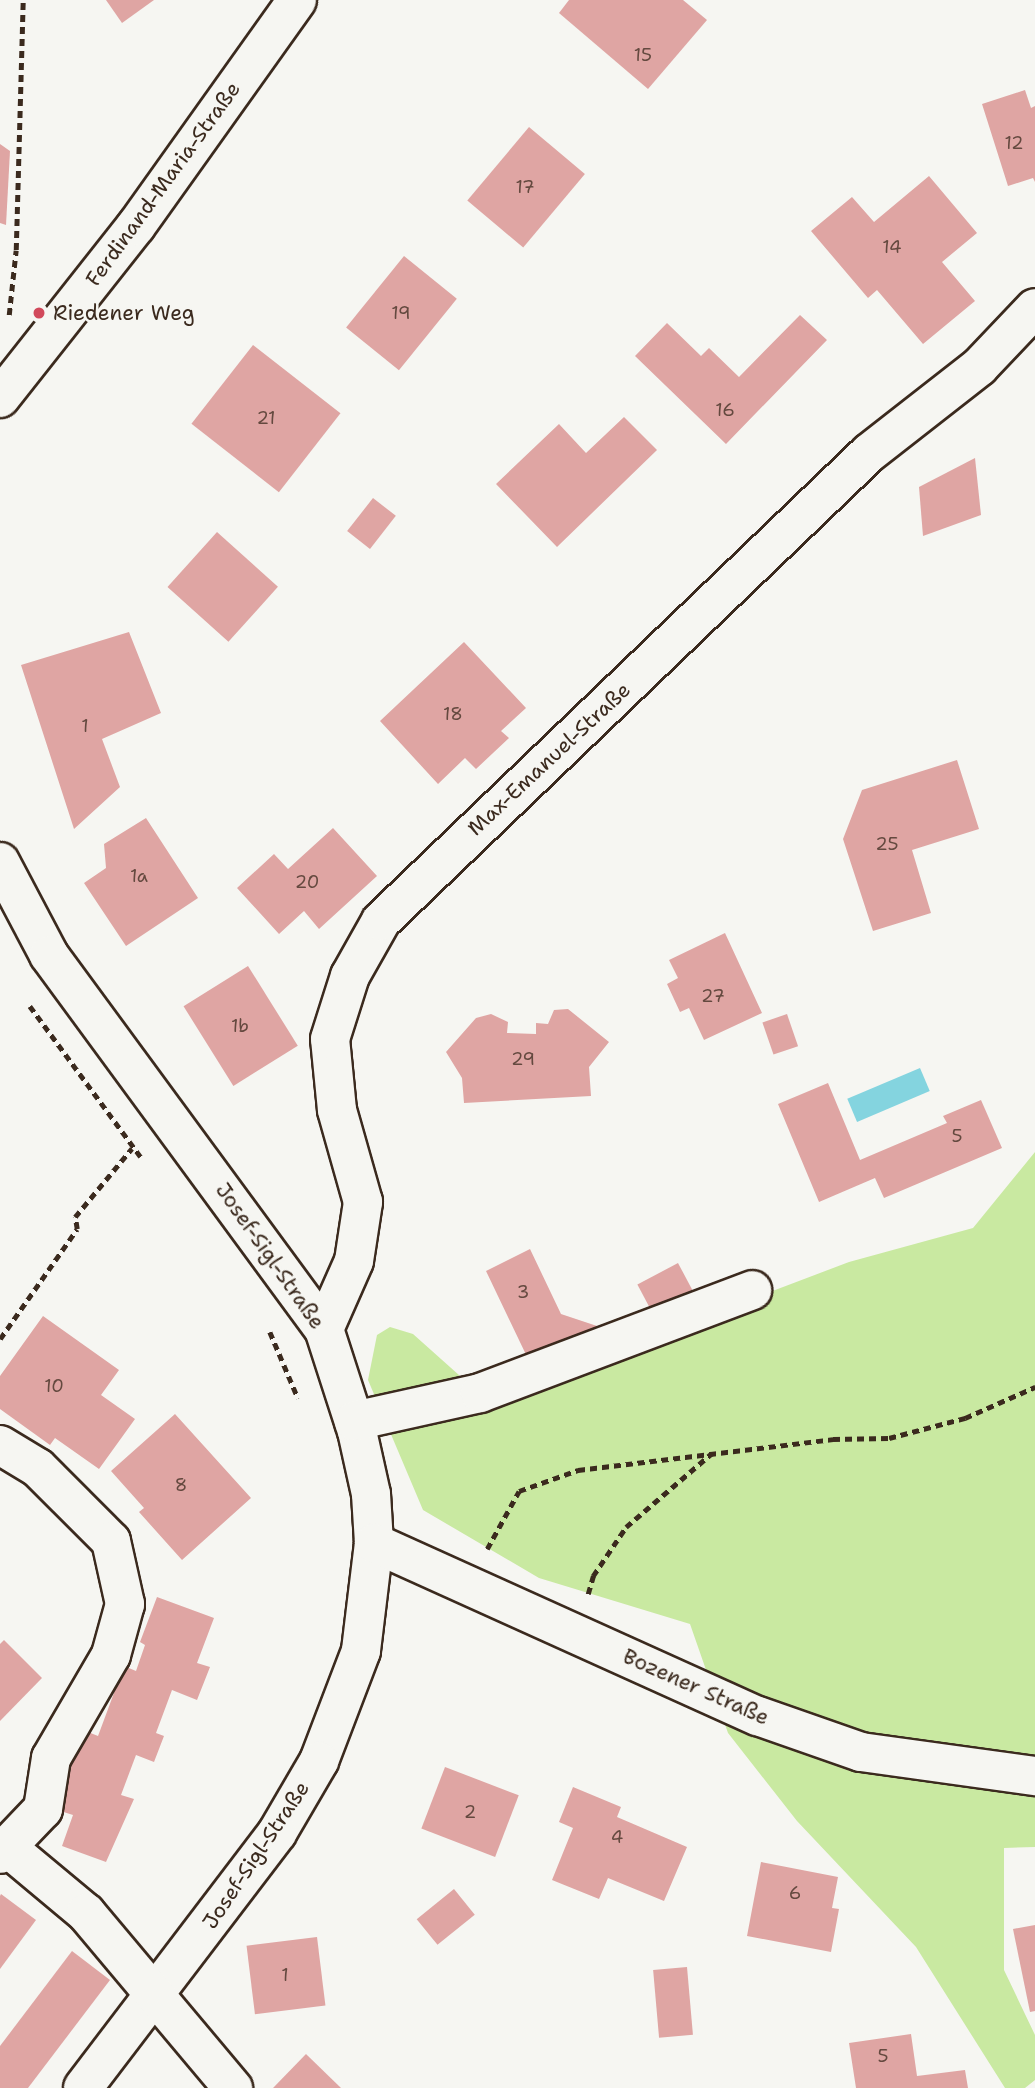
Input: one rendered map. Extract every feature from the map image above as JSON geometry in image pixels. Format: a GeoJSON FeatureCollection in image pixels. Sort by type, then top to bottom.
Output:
{"type":"FeatureCollection","features":[{"type":"Feature","properties":{"kind":"street","name":"Ferdinand-Maria-Straße"},"geometry":{"type":"LineString","coordinates":[[0,398],[136,226],[297,0]]}},
{"type":"Feature","properties":{"kind":"street","name":"Max-Emanuel-Straße"},"geometry":{"type":"LineString","coordinates":[[324,1329],[354,1261],[363,1202],[337,1110],[330,1039],[351,976],[381,921],[869,453],[979,367],[1035,308]]}},
{"type":"Feature","properties":{"kind":"street","name":"Josef-Sigl-Straße"},"geometry":{"type":"LineString","coordinates":[[0,862],[49,955],[324,1329],[354,1421],[371,1494],[374,1543],[361,1651],[319,1761],[277,1833],[83,2088]]}},
{"type":"Feature","properties":{"kind":"street"},"geometry":{"type":"LineString","coordinates":[[354,1421],[480,1392],[752,1290]]}},
{"type":"Feature","properties":{"kind":"street"},"geometry":{"type":"LineString","coordinates":[[0,1446],[38,1468],[111,1541],[125,1604],[111,1655],[51,1758],[43,1809],[4,1851],[86,1913],[153,1997],[233,2088]]}},
{"type":"Feature","properties":{"kind":"street","name":"Bozener Straße"},"geometry":{"type":"LineString","coordinates":[[374,1543],[758,1716],[862,1752],[1035,1776]]}},
{"type":"Feature","properties":{"kind":"path"},"geometry":{"type":"LineString","coordinates":[[7,330],[16,250],[23,0]]}},
{"type":"Feature","properties":{"kind":"path"},"geometry":{"type":"LineString","coordinates":[[24,996],[132,1148],[151,1168]]}},
{"type":"Feature","properties":{"kind":"path"},"geometry":{"type":"LineString","coordinates":[[0,1339],[78,1229],[75,1217],[132,1148]]}},
{"type":"Feature","properties":{"kind":"path"},"geometry":{"type":"LineString","coordinates":[[264,1321],[300,1403]]}},
{"type":"Feature","properties":{"kind":"path"},"geometry":{"type":"LineString","coordinates":[[471,1586],[519,1491],[578,1470],[833,1439],[889,1438],[965,1418],[1035,1387]]}},
{"type":"Feature","properties":{"kind":"path"},"geometry":{"type":"LineString","coordinates":[[577,1634],[593,1576],[626,1527],[712,1453]]}},
{"type":"Feature","properties":{"kind":"green space"},"geometry":{"type":"Polygon","coordinates":[[[1035,1152],[1035,1847],[1004,1848],[1004,1970],[1035,2035],[1035,2080],[1025,2088],[1005,2088],[916,1947],[797,1821],[728,1733],[690,1624],[539,1578],[423,1510],[368,1380],[377,1335],[390,1327],[413,1334],[497,1409],[593,1359],[849,1262],[973,1228],[1035,1152]]]}},
{"type":"Feature","properties":{"kind":"water"},"geometry":{"type":"Polygon","coordinates":[[[920,1068],[930,1091],[857,1122],[847,1099],[920,1068]]]}},
{"type":"Feature","properties":{"kind":"building"},"geometry":{"type":"Polygon","coordinates":[[[106,0],[154,0],[122,23],[106,0]]]}},
{"type":"Feature","properties":{"kind":"building"},"geometry":{"type":"Polygon","coordinates":[[[569,0],[683,0],[707,20],[648,89],[559,13],[569,0]]]}},
{"type":"Feature","properties":{"kind":"building"},"geometry":{"type":"Polygon","coordinates":[[[1025,90],[1031,108],[1035,106],[1035,182],[1033,178],[1008,186],[982,104],[1025,90]]]}},
{"type":"Feature","properties":{"kind":"building"},"geometry":{"type":"Polygon","coordinates":[[[529,127],[585,174],[523,247],[467,201],[529,127]]]}},
{"type":"Feature","properties":{"kind":"building"},"geometry":{"type":"Polygon","coordinates":[[[0,144],[10,151],[6,225],[0,223],[0,144]]]}},
{"type":"Feature","properties":{"kind":"building"},"geometry":{"type":"Polygon","coordinates":[[[929,176],[977,233],[942,262],[975,301],[923,344],[877,290],[868,298],[811,231],[852,197],[874,222],[929,176]]]}},
{"type":"Feature","properties":{"kind":"building"},"geometry":{"type":"Polygon","coordinates":[[[404,256],[457,299],[399,370],[346,327],[404,256]]]}},
{"type":"Feature","properties":{"kind":"building"},"geometry":{"type":"Polygon","coordinates":[[[800,315],[827,340],[726,444],[635,356],[667,323],[701,356],[709,348],[739,377],[800,315]]]}},
{"type":"Feature","properties":{"kind":"building"},"geometry":{"type":"Polygon","coordinates":[[[253,345],[340,413],[279,492],[191,424],[253,345]]]}},
{"type":"Feature","properties":{"kind":"building"},"geometry":{"type":"Polygon","coordinates":[[[624,417],[657,450],[557,547],[496,484],[559,424],[586,453],[624,417]]]}},
{"type":"Feature","properties":{"kind":"building"},"geometry":{"type":"Polygon","coordinates":[[[975,458],[981,515],[923,536],[919,487],[975,458]]]}},
{"type":"Feature","properties":{"kind":"building"},"geometry":{"type":"Polygon","coordinates":[[[373,498],[396,516],[370,549],[347,531],[373,498]]]}},
{"type":"Feature","properties":{"kind":"building"},"geometry":{"type":"Polygon","coordinates":[[[217,532],[278,587],[228,642],[167,587],[217,532]]]}},
{"type":"Feature","properties":{"kind":"building"},"geometry":{"type":"Polygon","coordinates":[[[129,632],[161,713],[102,739],[120,787],[74,829],[21,665],[129,632]]]}},
{"type":"Feature","properties":{"kind":"building"},"geometry":{"type":"Polygon","coordinates":[[[464,642],[526,708],[501,731],[509,738],[476,769],[465,758],[438,784],[380,721],[464,642]]]}},
{"type":"Feature","properties":{"kind":"building"},"geometry":{"type":"Polygon","coordinates":[[[957,760],[979,829],[912,850],[931,913],[873,931],[843,839],[862,790],[957,760]]]}},
{"type":"Feature","properties":{"kind":"building"},"geometry":{"type":"Polygon","coordinates":[[[146,818],[198,898],[126,946],[84,883],[106,868],[104,844],[146,818]]]}},
{"type":"Feature","properties":{"kind":"building"},"geometry":{"type":"Polygon","coordinates":[[[333,828],[377,876],[319,929],[304,911],[279,934],[237,888],[274,854],[288,869],[333,828]]]}},
{"type":"Feature","properties":{"kind":"building"},"geometry":{"type":"Polygon","coordinates":[[[725,933],[762,1013],[704,1040],[689,1008],[680,1012],[667,984],[678,978],[669,960],[725,933]]]}},
{"type":"Feature","properties":{"kind":"building"},"geometry":{"type":"Polygon","coordinates":[[[248,966],[298,1046],[233,1086],[184,1006],[248,966]]]}},
{"type":"Feature","properties":{"kind":"building"},"geometry":{"type":"Polygon","coordinates":[[[568,1009],[609,1042],[589,1067],[591,1096],[464,1103],[462,1078],[446,1052],[476,1018],[491,1014],[508,1022],[507,1033],[536,1034],[536,1023],[548,1024],[554,1010],[568,1009]]]}},
{"type":"Feature","properties":{"kind":"building"},"geometry":{"type":"Polygon","coordinates":[[[787,1014],[798,1046],[773,1055],[762,1022],[787,1014]]]}},
{"type":"Feature","properties":{"kind":"building"},"geometry":{"type":"Polygon","coordinates":[[[828,1083],[860,1160],[947,1123],[943,1116],[981,1100],[1002,1148],[884,1198],[875,1178],[819,1202],[778,1104],[828,1083]]]}},
{"type":"Feature","properties":{"kind":"building"},"geometry":{"type":"Polygon","coordinates":[[[530,1249],[561,1314],[603,1328],[530,1363],[486,1271],[530,1249]]]}},
{"type":"Feature","properties":{"kind":"building"},"geometry":{"type":"Polygon","coordinates":[[[678,1263],[693,1291],[652,1313],[637,1285],[678,1263]]]}},
{"type":"Feature","properties":{"kind":"building"},"geometry":{"type":"Polygon","coordinates":[[[43,1316],[119,1370],[101,1395],[135,1419],[99,1469],[55,1438],[50,1445],[0,1409],[0,1376],[43,1316]]]}},
{"type":"Feature","properties":{"kind":"building"},"geometry":{"type":"Polygon","coordinates":[[[175,1414],[251,1498],[182,1560],[139,1512],[144,1508],[111,1471],[175,1414]]]}},
{"type":"Feature","properties":{"kind":"building"},"geometry":{"type":"Polygon","coordinates":[[[157,1597],[214,1618],[197,1663],[210,1667],[197,1700],[172,1690],[156,1733],[164,1736],[154,1762],[136,1755],[121,1795],[134,1799],[106,1862],[62,1846],[73,1815],[54,1809],[83,1730],[98,1736],[124,1666],[136,1671],[145,1645],[140,1642],[157,1597]]]}},
{"type":"Feature","properties":{"kind":"building"},"geometry":{"type":"Polygon","coordinates":[[[4,1640],[42,1678],[0,1721],[0,1644],[4,1640]]]}},
{"type":"Feature","properties":{"kind":"building"},"geometry":{"type":"Polygon","coordinates":[[[445,1767],[519,1795],[495,1857],[421,1829],[445,1767]]]}},
{"type":"Feature","properties":{"kind":"building"},"geometry":{"type":"Polygon","coordinates":[[[573,1787],[621,1807],[617,1817],[687,1847],[664,1901],[608,1878],[599,1899],[552,1880],[573,1828],[559,1822],[573,1787]]]}},
{"type":"Feature","properties":{"kind":"building"},"geometry":{"type":"Polygon","coordinates":[[[761,1862],[838,1877],[832,1908],[839,1909],[831,1952],[747,1936],[761,1862]]]}},
{"type":"Feature","properties":{"kind":"building"},"geometry":{"type":"Polygon","coordinates":[[[454,1889],[475,1915],[437,1945],[417,1919],[454,1889]]]}},
{"type":"Feature","properties":{"kind":"building"},"geometry":{"type":"Polygon","coordinates":[[[1,1894],[36,1920],[0,1969],[0,1896],[1,1894]]]}},
{"type":"Feature","properties":{"kind":"building"},"geometry":{"type":"Polygon","coordinates":[[[1035,1925],[1035,2011],[1030,2012],[1013,1929],[1035,1925]]]}},
{"type":"Feature","properties":{"kind":"building"},"geometry":{"type":"Polygon","coordinates":[[[317,1937],[325,2005],[255,2014],[247,1946],[317,1937]]]}},
{"type":"Feature","properties":{"kind":"building"},"geometry":{"type":"Polygon","coordinates":[[[72,1951],[110,1980],[28,2088],[0,2088],[0,2046],[72,1951]]]}},
{"type":"Feature","properties":{"kind":"building"},"geometry":{"type":"Polygon","coordinates":[[[687,1967],[693,2035],[659,2038],[653,1970],[687,1967]]]}},
{"type":"Feature","properties":{"kind":"building"},"geometry":{"type":"Polygon","coordinates":[[[911,2034],[917,2076],[965,2070],[968,2088],[856,2088],[849,2043],[911,2034]]]}},
{"type":"Feature","properties":{"kind":"building"},"geometry":{"type":"Polygon","coordinates":[[[306,2054],[341,2088],[273,2088],[306,2054]]]}},
{"type":"Feature","properties":{"kind":"place","name":"Riedener Weg"},"geometry":{"type":"Point","coordinates":[39,313]}}]}
